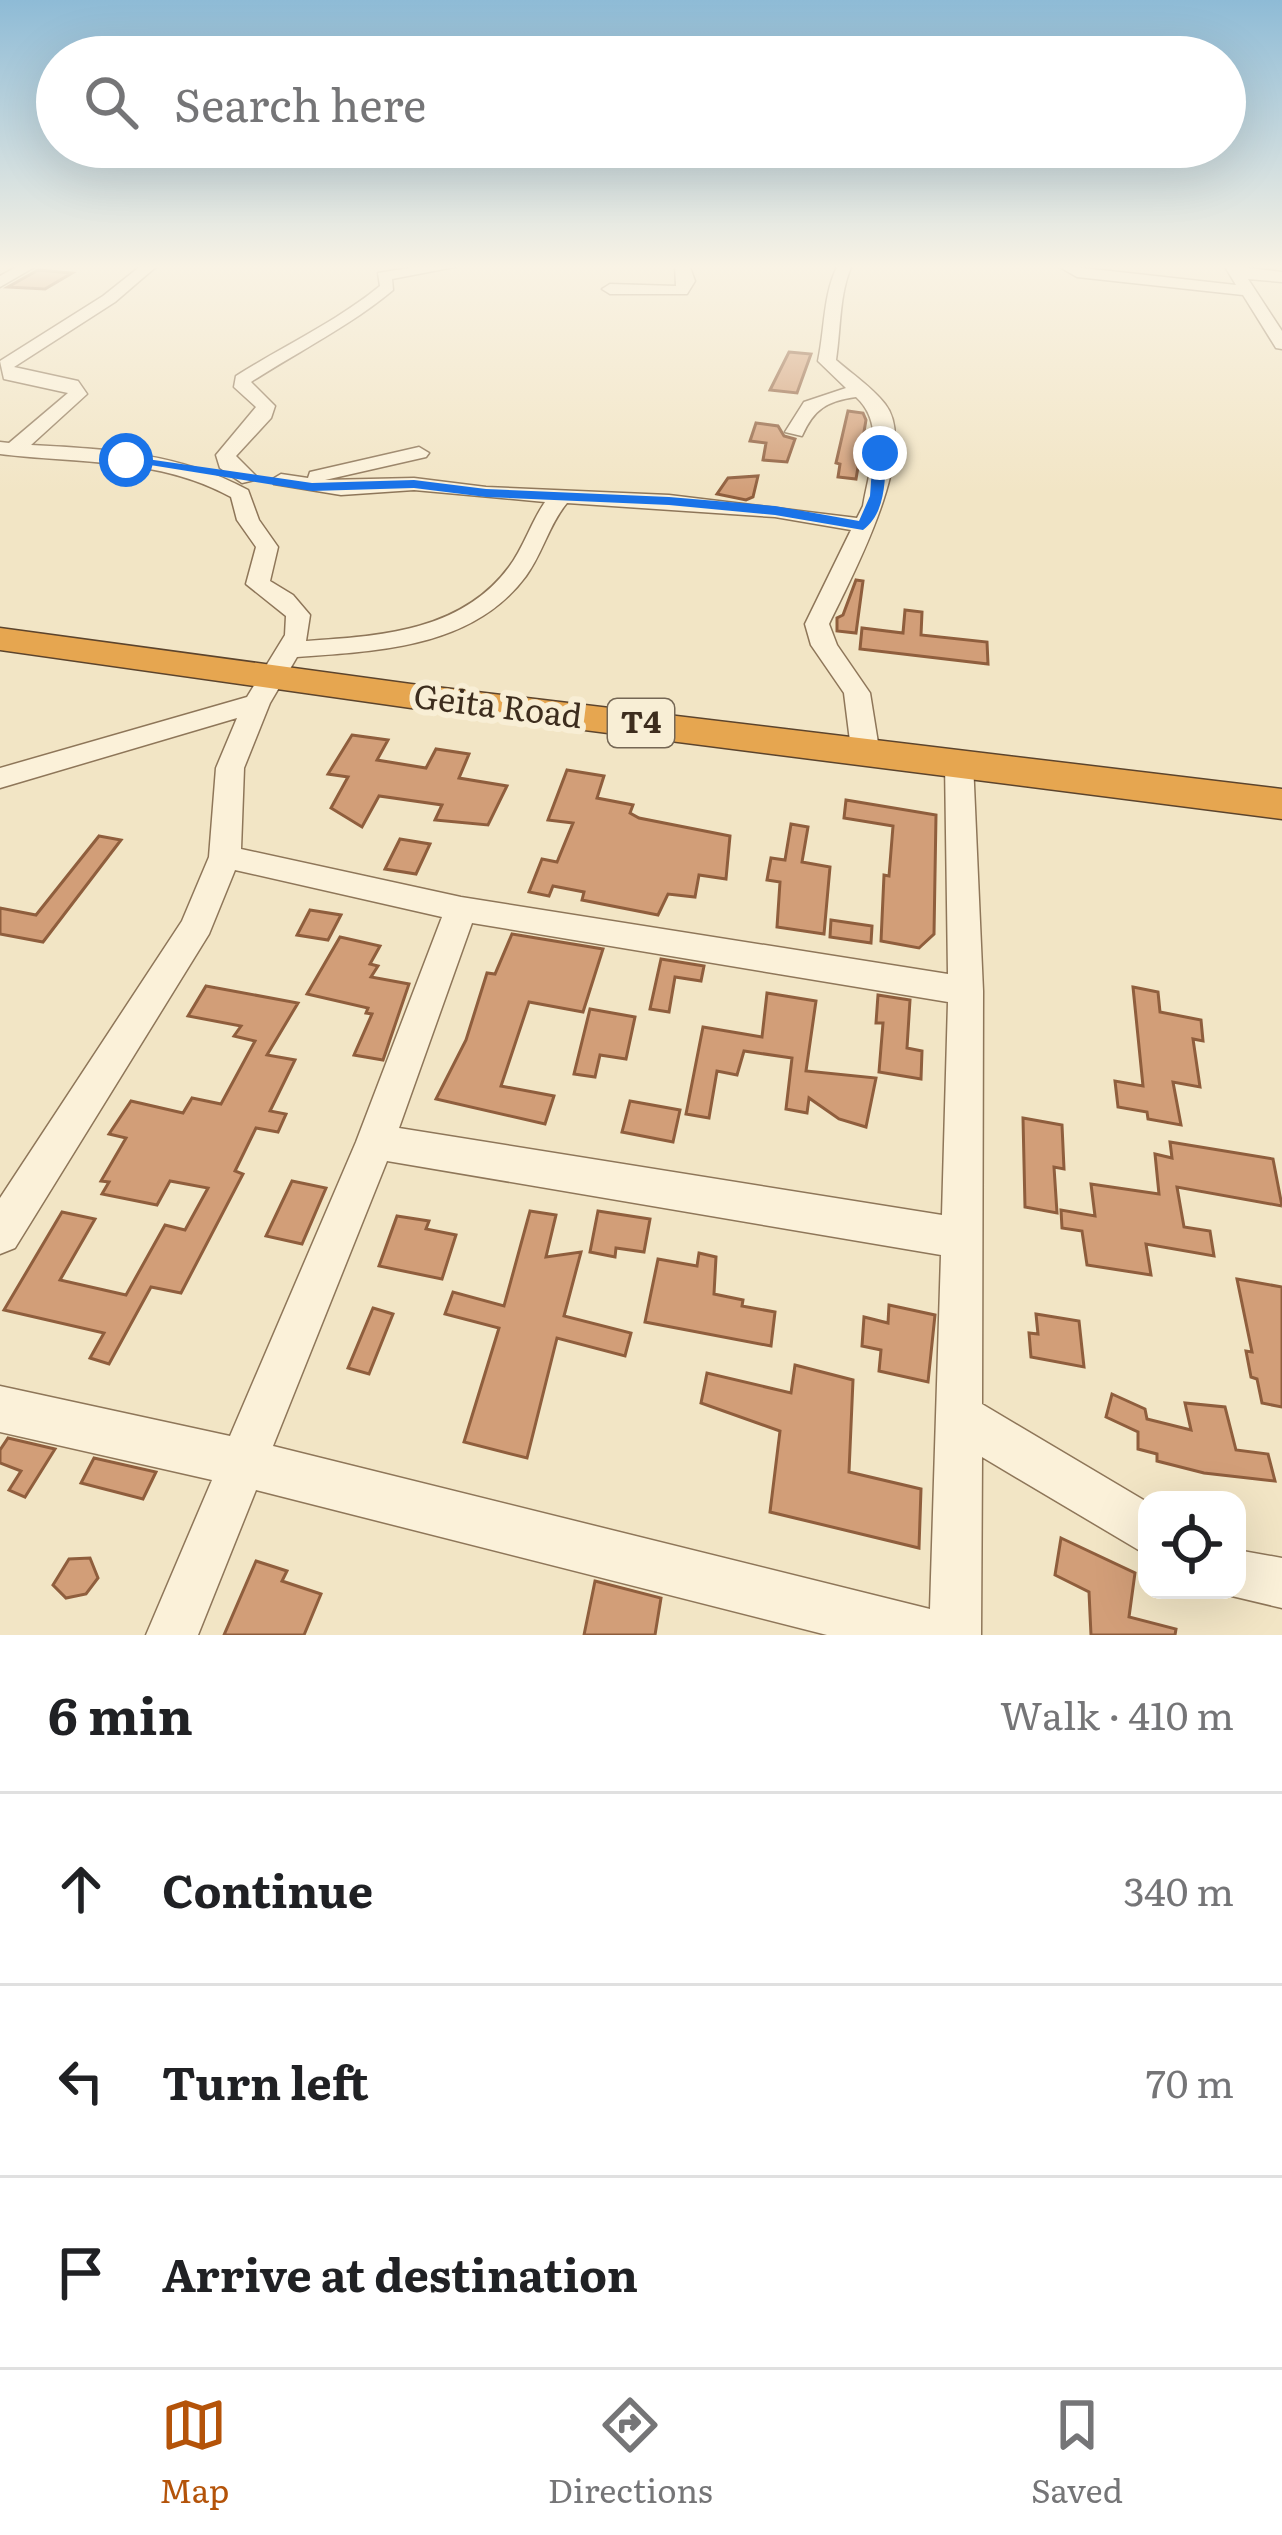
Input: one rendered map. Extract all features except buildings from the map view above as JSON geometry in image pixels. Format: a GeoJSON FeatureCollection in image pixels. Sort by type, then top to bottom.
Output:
{"type":"FeatureCollection","features":[{"type":"Feature","properties":{"kind":"highway","name":"Geita Road"},"geometry":{"type":"LineString","coordinates":[[0,640],[1282,804]]}},
{"type":"Feature","properties":{"kind":"street"},"geometry":{"type":"LineString","coordinates":[[249,478],[227,464],[226,455],[266,406],[243,387],[242,380],[308,341]]}},
{"type":"Feature","properties":{"kind":"street"},"geometry":{"type":"LineString","coordinates":[[831,341],[827,361],[878,407],[885,424],[877,496],[818,624],[824,645],[857,694],[865,749]]}},
{"type":"Feature","properties":{"kind":"street"},"geometry":{"type":"LineString","coordinates":[[0,396],[6,368],[42,342]]}},
{"type":"Feature","properties":{"kind":"street"},"geometry":{"type":"LineString","coordinates":[[42,342],[44,380]]}},
{"type":"Feature","properties":{"kind":"street"},"geometry":{"type":"LineString","coordinates":[[6,368],[72,385],[77,398],[7,449]]}},
{"type":"Feature","properties":{"kind":"street"},"geometry":{"type":"LineString","coordinates":[[795,432],[799,415],[807,408],[861,391]]}},
{"type":"Feature","properties":{"kind":"street"},"geometry":{"type":"LineString","coordinates":[[7,449],[341,489],[414,484],[486,493],[775,511],[863,526]]}},
{"type":"Feature","properties":{"kind":"street"},"geometry":{"type":"LineString","coordinates":[[281,480],[419,453]]}},
{"type":"Feature","properties":{"kind":"street"},"geometry":{"type":"LineString","coordinates":[[0,1234],[197,925],[225,857],[230,768],[297,635],[298,615],[285,600],[258,584],[267,560],[261,534],[248,520],[241,494],[203,474]]}},
{"type":"Feature","properties":{"kind":"street"},"geometry":{"type":"LineString","coordinates":[[0,778],[273,676],[449,628],[493,601],[520,569],[547,511],[563,495]]}},
{"type":"Feature","properties":{"kind":"street"},"geometry":{"type":"LineString","coordinates":[[956,1635],[966,992],[959,762]]}},
{"type":"Feature","properties":{"kind":"street"},"geometry":{"type":"LineString","coordinates":[[225,857],[461,909],[966,992]]}},
{"type":"Feature","properties":{"kind":"street"},"geometry":{"type":"LineString","coordinates":[[172,1635],[375,1142],[461,909]]}},
{"type":"Feature","properties":{"kind":"street"},"geometry":{"type":"LineString","coordinates":[[375,1142],[961,1238]]}},
{"type":"Feature","properties":{"kind":"street"},"geometry":{"type":"LineString","coordinates":[[0,1409],[244,1463],[930,1635]]}},
{"type":"Feature","properties":{"kind":"street"},"geometry":{"type":"LineString","coordinates":[[958,1416],[1138,1525]]}},
{"type":"Feature","properties":{"kind":"street"},"geometry":{"type":"LineString","coordinates":[[1246,1576],[1282,1582]]}},
{"type":"Feature","properties":{"kind":"route"},"geometry":{"type":"LineString","coordinates":[[126,460],[312,487],[414,484],[486,493],[669,501],[775,511],[863,526],[877,496],[880,453]]}}]}
